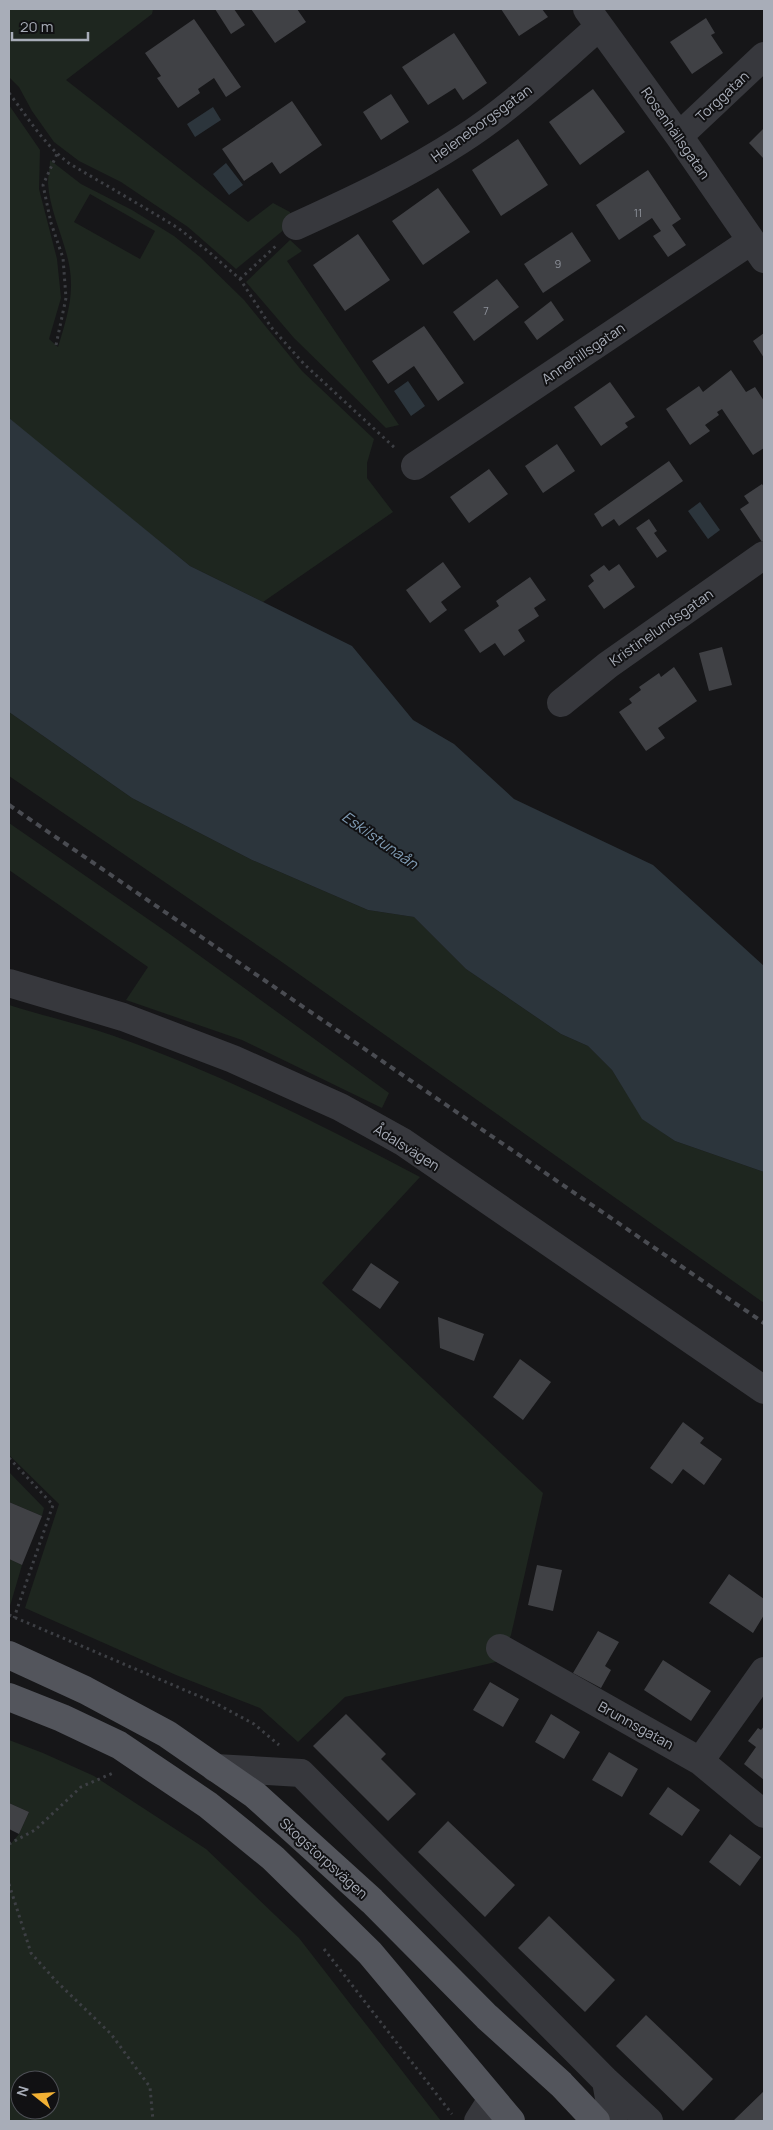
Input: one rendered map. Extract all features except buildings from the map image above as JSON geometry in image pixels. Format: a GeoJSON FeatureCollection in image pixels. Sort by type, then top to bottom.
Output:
{"type":"FeatureCollection","features":[{"type":"Feature","properties":{"kind":"main road","name":"Skogstorpsvägen"},"geometry":{"type":"LineString","coordinates":[[9,1655],[86,1690],[167,1734],[255,1795],[372,1902],[487,2017],[561,2084],[596,2121]]}},
{"type":"Feature","properties":{"kind":"main road"},"geometry":{"type":"LineString","coordinates":[[9,1697],[62,1718],[119,1745],[208,1805],[273,1858],[370,1954],[491,2114],[511,2121]]}},
{"type":"Feature","properties":{"kind":"street","name":"Rosenhällsgatan"},"geometry":{"type":"LineString","coordinates":[[593,18],[679,136],[758,250]]}},
{"type":"Feature","properties":{"kind":"street","name":"Heleneborgsgatan"},"geometry":{"type":"LineString","coordinates":[[296,226],[422,165],[463,139],[526,92],[593,18]]}},
{"type":"Feature","properties":{"kind":"street","name":"Torggatan"},"geometry":{"type":"LineString","coordinates":[[679,136],[764,56]]}},
{"type":"Feature","properties":{"kind":"street","name":"Annehillsgatan"},"geometry":{"type":"LineString","coordinates":[[415,466],[758,250]]}},
{"type":"Feature","properties":{"kind":"street","name":"Kristinelundsgatan"},"geometry":{"type":"LineString","coordinates":[[561,703],[608,665],[764,555]]}},
{"type":"Feature","properties":{"kind":"street","name":"Ådalsvägen"},"geometry":{"type":"LineString","coordinates":[[9,983],[123,1017],[233,1059],[340,1107],[403,1142],[764,1390]]}},
{"type":"Feature","properties":{"kind":"street","name":"Brunnsgatan"},"geometry":{"type":"LineString","coordinates":[[500,1648],[700,1761],[764,1814]]}},
{"type":"Feature","properties":{"kind":"street"},"geometry":{"type":"LineString","coordinates":[[700,1761],[764,1670]]}},
{"type":"Feature","properties":{"kind":"street"},"geometry":{"type":"LineString","coordinates":[[215,1768],[301,1773],[606,2081],[649,2121]]}},
{"type":"Feature","properties":{"kind":"street"},"geometry":{"type":"LineString","coordinates":[[606,2081],[613,2121]]}},
{"type":"Feature","properties":{"kind":"path"},"geometry":{"type":"LineString","coordinates":[[9,93],[42,140],[57,154],[178,228],[240,279],[271,327],[304,364],[415,466]]}},
{"type":"Feature","properties":{"kind":"path"},"geometry":{"type":"LineString","coordinates":[[56,345],[66,298],[63,258],[51,223],[43,185],[57,154]]}},
{"type":"Feature","properties":{"kind":"path"},"geometry":{"type":"LineString","coordinates":[[240,279],[296,226]]}},
{"type":"Feature","properties":{"kind":"path"},"geometry":{"type":"LineString","coordinates":[[9,1458],[53,1505],[14,1618]]}},
{"type":"Feature","properties":{"kind":"path"},"geometry":{"type":"LineString","coordinates":[[9,1615],[236,1713],[270,1736],[284,1750],[301,1773]]}},
{"type":"Feature","properties":{"kind":"path"},"geometry":{"type":"LineString","coordinates":[[108,1770],[121,1776]]}},
{"type":"Feature","properties":{"kind":"path"},"geometry":{"type":"LineString","coordinates":[[9,1844],[35,1830],[81,1787],[113,1772]]}},
{"type":"Feature","properties":{"kind":"path"},"geometry":{"type":"LineString","coordinates":[[9,1884],[31,1953],[55,1980],[111,2034],[150,2087],[152,2121]]}},
{"type":"Feature","properties":{"kind":"path"},"geometry":{"type":"LineString","coordinates":[[319,1942],[458,2121]]}},
{"type":"Feature","properties":{"kind":"shaded area"},"geometry":{"type":"Polygon","coordinates":[[[9,9],[153,9],[152,14],[66,80],[248,222],[273,203],[290,212],[291,224],[236,269],[188,227],[121,182],[79,161],[54,142],[32,111],[19,87],[9,77],[9,9]]]}},
{"type":"Feature","properties":{"kind":"shaded area"},"geometry":{"type":"Polygon","coordinates":[[[9,105],[40,150],[39,189],[57,259],[61,298],[49,339],[58,347],[71,294],[68,260],[50,196],[48,183],[50,160],[81,184],[132,210],[174,236],[200,257],[244,300],[302,371],[374,439],[367,463],[367,478],[393,512],[263,602],[190,566],[10,421],[9,105]],[[90,194],[74,222],[140,259],[155,231],[90,194]]]}},
{"type":"Feature","properties":{"kind":"shaded area"},"geometry":{"type":"Polygon","coordinates":[[[290,240],[302,251],[287,261],[399,425],[386,428],[294,338],[246,282],[290,240]]]}},
{"type":"Feature","properties":{"kind":"shaded area"},"geometry":{"type":"Polygon","coordinates":[[[9,712],[132,798],[252,860],[368,910],[414,917],[466,969],[561,1034],[588,1046],[612,1070],[643,1119],[675,1141],[764,1172],[764,1303],[279,960],[9,776],[9,712]]]}},
{"type":"Feature","properties":{"kind":"shaded area"},"geometry":{"type":"Polygon","coordinates":[[[9,823],[171,935],[389,1093],[382,1108],[242,1040],[126,1000],[148,967],[9,870],[9,823]]]}},
{"type":"Feature","properties":{"kind":"shaded area"},"geometry":{"type":"Polygon","coordinates":[[[9,1005],[101,1032],[193,1066],[308,1119],[420,1177],[322,1283],[543,1493],[511,1635],[500,1661],[345,1697],[298,1742],[260,1708],[176,1675],[25,1608],[59,1504],[9,1455],[9,1005]]]}},
{"type":"Feature","properties":{"kind":"shaded area"},"geometry":{"type":"Polygon","coordinates":[[[9,1472],[44,1508],[42,1516],[9,1502],[9,1472]]]}},
{"type":"Feature","properties":{"kind":"shaded area"},"geometry":{"type":"Polygon","coordinates":[[[9,1559],[22,1565],[10,1606],[9,1606],[9,1559]]]}},
{"type":"Feature","properties":{"kind":"shaded area"},"geometry":{"type":"Polygon","coordinates":[[[9,1740],[94,1776],[206,1849],[299,1938],[441,2121],[9,2121],[9,1846],[19,1834],[29,1812],[9,1803],[9,1740]]]}},
{"type":"Feature","properties":{"kind":"water"},"geometry":{"type":"Polygon","coordinates":[[[213,107],[221,120],[195,137],[187,124],[213,107]]]}},
{"type":"Feature","properties":{"kind":"water"},"geometry":{"type":"Polygon","coordinates":[[[226,163],[243,185],[229,195],[213,174],[226,163]]]}},
{"type":"Feature","properties":{"kind":"water"},"geometry":{"type":"Polygon","coordinates":[[[408,381],[425,406],[411,416],[394,391],[408,381]]]}},
{"type":"Feature","properties":{"kind":"water","name":"Eskilstunaån"},"geometry":{"type":"Polygon","coordinates":[[[9,418],[190,566],[352,646],[413,720],[454,744],[514,799],[653,865],[764,966],[764,1172],[675,1141],[642,1119],[612,1070],[588,1046],[561,1034],[466,969],[414,917],[368,910],[252,860],[132,798],[9,712],[9,418]]]}},
{"type":"Feature","properties":{"kind":"water"},"geometry":{"type":"Polygon","coordinates":[[[700,502],[720,530],[708,539],[688,511],[700,502]]]}},
{"type":"Feature","properties":{"kind":"railway"},"geometry":{"type":"LineString","coordinates":[[9,805],[764,1323]]}}]}
